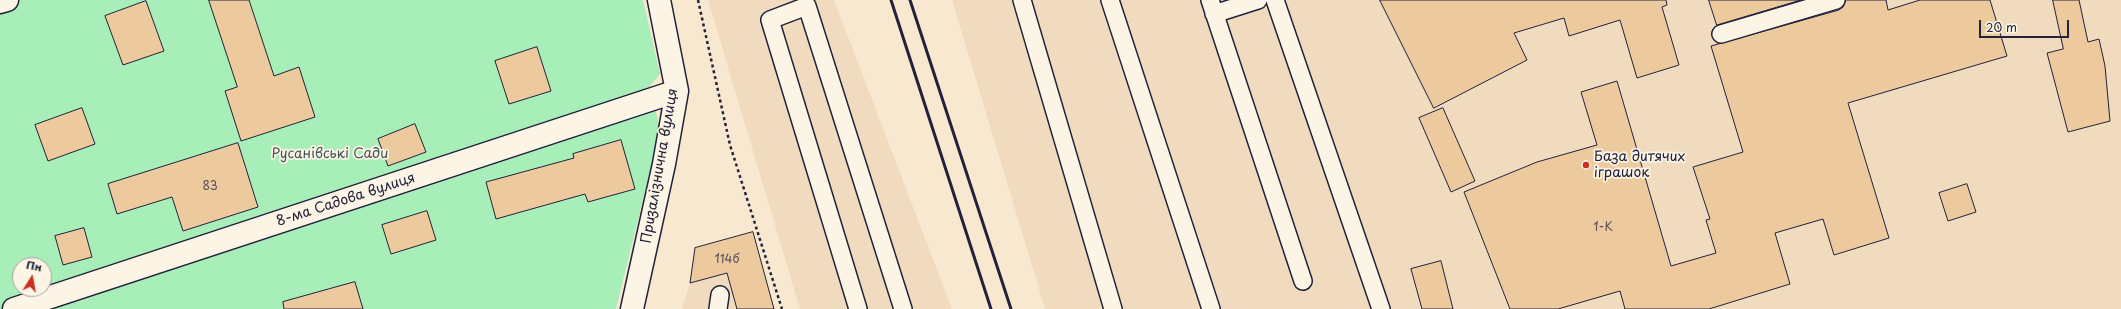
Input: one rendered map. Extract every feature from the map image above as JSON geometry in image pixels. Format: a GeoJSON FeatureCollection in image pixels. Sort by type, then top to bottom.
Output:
{"type":"FeatureCollection","features":[{"type":"Feature","properties":{"kind":"street"},"geometry":{"type":"LineString","coordinates":[[0,2],[7,0]]}},
{"type":"Feature","properties":{"kind":"street","name":"Призалізнична вулиця"},"geometry":{"type":"LineString","coordinates":[[632,309],[664,164],[677,90],[659,0]]}},
{"type":"Feature","properties":{"kind":"street","name":"8-ма Садова вулиця"},"geometry":{"type":"LineString","coordinates":[[14,309],[677,90]]}},
{"type":"Feature","properties":{"kind":"lane"},"geometry":{"type":"LineString","coordinates":[[1022,0],[1113,309]]}},
{"type":"Feature","properties":{"kind":"lane"},"geometry":{"type":"LineString","coordinates":[[1110,0],[1211,309]]}},
{"type":"Feature","properties":{"kind":"lane"},"geometry":{"type":"LineString","coordinates":[[1258,0],[1212,7],[1303,281]]}},
{"type":"Feature","properties":{"kind":"lane"},"geometry":{"type":"LineString","coordinates":[[1275,0],[1381,309]]}},
{"type":"Feature","properties":{"kind":"lane"},"geometry":{"type":"LineString","coordinates":[[1721,34],[1836,0]]}},
{"type":"Feature","properties":{"kind":"lane"},"geometry":{"type":"LineString","coordinates":[[858,309],[770,20],[807,6],[903,309]]}},
{"type":"Feature","properties":{"kind":"path"},"geometry":{"type":"LineString","coordinates":[[698,0],[730,145],[782,309]]}},
{"type":"Feature","properties":{"kind":"shaded area"},"geometry":{"type":"Polygon","coordinates":[[[708,0],[834,0],[952,309],[800,309],[708,0]]]}},
{"type":"Feature","properties":{"kind":"shaded area"},"geometry":{"type":"Polygon","coordinates":[[[952,0],[2121,0],[2121,309],[1045,309],[952,0]]]}},
{"type":"Feature","properties":{"kind":"shaded area"},"geometry":{"type":"Polygon","coordinates":[[[753,232],[774,309],[682,309],[690,283],[695,248],[753,232]]]}},
{"type":"Feature","properties":{"kind":"green space","name":"Русанівські Сади"},"geometry":{"type":"Polygon","coordinates":[[[0,0],[643,0],[660,74],[650,86],[660,130],[616,309],[0,309],[0,0]]]}},
{"type":"Feature","properties":{"kind":"building"},"geometry":{"type":"Polygon","coordinates":[[[209,0],[249,0],[274,76],[299,67],[315,117],[241,141],[225,91],[237,87],[209,0]]]}},
{"type":"Feature","properties":{"kind":"building"},"geometry":{"type":"Polygon","coordinates":[[[1380,0],[1666,0],[1667,5],[1662,7],[1679,65],[1637,78],[1620,20],[1569,36],[1564,18],[1514,33],[1527,60],[1434,108],[1380,0]]]}},
{"type":"Feature","properties":{"kind":"building"},"geometry":{"type":"Polygon","coordinates":[[[1709,0],[1801,0],[1717,25],[1709,0]]]}},
{"type":"Feature","properties":{"kind":"building"},"geometry":{"type":"Polygon","coordinates":[[[1846,0],[1886,0],[1888,10],[1920,0],[1990,0],[2007,56],[1848,103],[1889,238],[1834,255],[1823,219],[1775,233],[1790,284],[1709,309],[1625,309],[1620,291],[1558,309],[1510,309],[1464,192],[1537,162],[1597,145],[1581,92],[1617,81],[1671,266],[1716,253],[1706,220],[1710,219],[1693,167],[1743,152],[1711,46],[1839,10],[1843,7],[1846,0]]]}},
{"type":"Feature","properties":{"kind":"building"},"geometry":{"type":"Polygon","coordinates":[[[2053,0],[2079,0],[2088,42],[2099,39],[2105,66],[2110,121],[2068,132],[2047,53],[2063,49],[2053,0]]]}},
{"type":"Feature","properties":{"kind":"building"},"geometry":{"type":"Polygon","coordinates":[[[146,1],[164,51],[123,65],[105,16],[146,1]]]}},
{"type":"Feature","properties":{"kind":"building"},"geometry":{"type":"Polygon","coordinates":[[[537,47],[551,91],[509,104],[495,61],[537,47]]]}},
{"type":"Feature","properties":{"kind":"building"},"geometry":{"type":"Polygon","coordinates":[[[82,108],[95,144],[48,161],[35,125],[82,108]]]}},
{"type":"Feature","properties":{"kind":"building"},"geometry":{"type":"Polygon","coordinates":[[[1443,108],[1475,181],[1451,192],[1419,118],[1443,108]]]}},
{"type":"Feature","properties":{"kind":"building"},"geometry":{"type":"Polygon","coordinates":[[[415,124],[426,152],[388,166],[378,139],[415,124]]]}},
{"type":"Feature","properties":{"kind":"building"},"geometry":{"type":"Polygon","coordinates":[[[621,140],[635,189],[588,202],[585,194],[496,219],[486,182],[574,158],[573,154],[621,140]]]}},
{"type":"Feature","properties":{"kind":"building"},"geometry":{"type":"Polygon","coordinates":[[[238,143],[258,207],[183,231],[172,197],[117,214],[108,184],[238,143]]]}},
{"type":"Feature","properties":{"kind":"building"},"geometry":{"type":"Polygon","coordinates":[[[1967,184],[1976,212],[1948,221],[1939,193],[1967,184]]]}},
{"type":"Feature","properties":{"kind":"building"},"geometry":{"type":"Polygon","coordinates":[[[427,211],[436,240],[391,254],[382,225],[427,211]]]}},
{"type":"Feature","properties":{"kind":"building"},"geometry":{"type":"Polygon","coordinates":[[[84,228],[92,257],[63,265],[55,236],[84,228]]]}},
{"type":"Feature","properties":{"kind":"building"},"geometry":{"type":"Polygon","coordinates":[[[753,232],[774,309],[737,309],[727,273],[690,283],[695,248],[753,232]]]}},
{"type":"Feature","properties":{"kind":"building"},"geometry":{"type":"Polygon","coordinates":[[[1441,261],[1453,309],[1422,309],[1411,269],[1441,261]]]}},
{"type":"Feature","properties":{"kind":"building"},"geometry":{"type":"Polygon","coordinates":[[[355,282],[363,309],[284,309],[283,302],[355,282]]]}},
{"type":"Feature","properties":{"kind":"railway"},"geometry":{"type":"LineString","coordinates":[[891,0],[991,309]]}},
{"type":"Feature","properties":{"kind":"railway"},"geometry":{"type":"LineString","coordinates":[[910,0],[1011,309]]}},
{"type":"Feature","properties":{"kind":"place","name":"База дитячих іграшок"},"geometry":{"type":"Point","coordinates":[1586,165]}}]}
